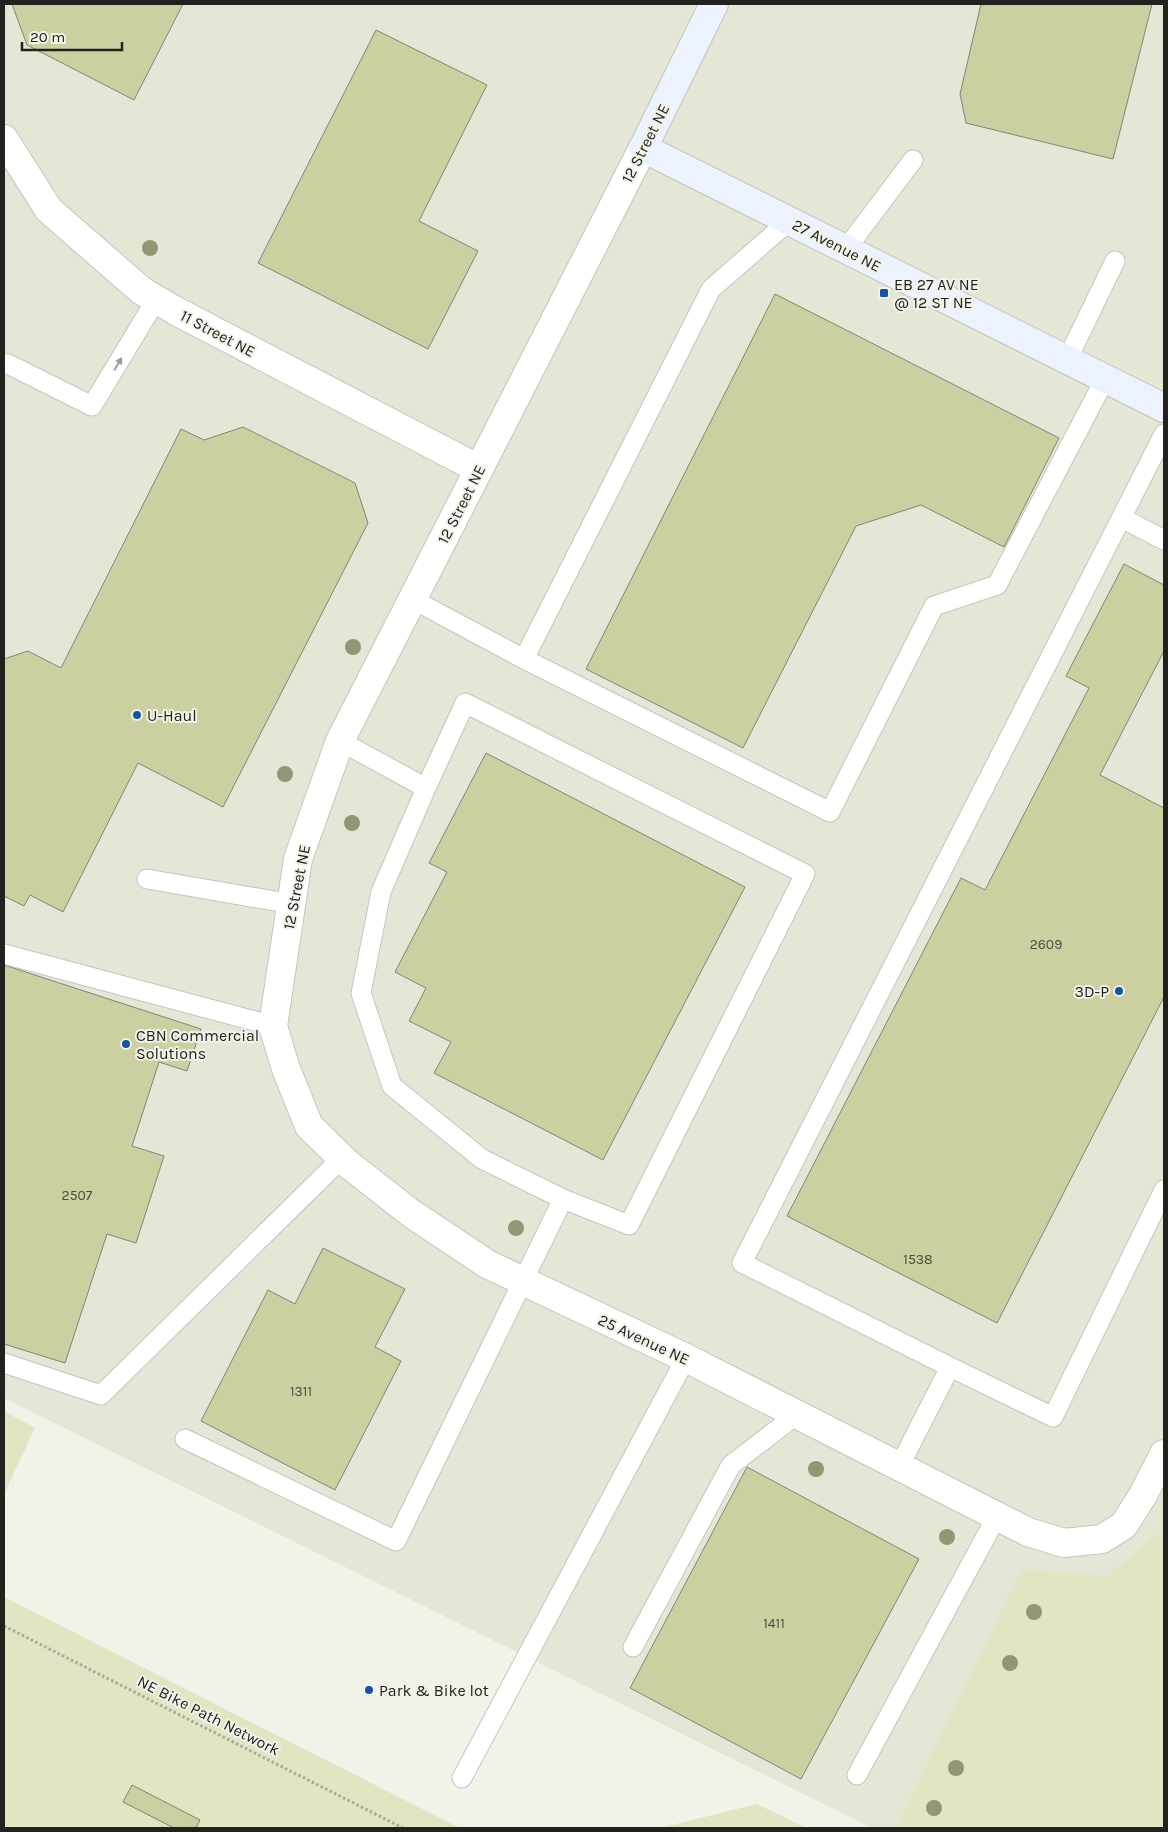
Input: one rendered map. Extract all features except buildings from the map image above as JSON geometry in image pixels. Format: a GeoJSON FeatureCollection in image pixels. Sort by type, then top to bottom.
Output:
{"type":"FeatureCollection","features":[{"type":"Feature","properties":{"kind":"street","name":"12 Street NE"},"geometry":{"type":"LineString","coordinates":[[273,1026],[298,859],[340,741],[643,148],[714,4]]}},
{"type":"Feature","properties":{"kind":"street","name":"11 Street NE"},"geometry":{"type":"LineString","coordinates":[[4,139],[49,210],[142,291],[479,469]]}},
{"type":"Feature","properties":{"kind":"street","name":"27 Avenue NE"},"geometry":{"type":"LineString","coordinates":[[643,148],[1164,408]]}},
{"type":"Feature","properties":{"kind":"street","name":"25 Avenue NE"},"geometry":{"type":"LineString","coordinates":[[273,1026],[286,1069],[309,1126],[342,1158],[412,1214],[487,1264],[686,1358],[1028,1532],[1064,1543],[1102,1539],[1124,1525],[1143,1495],[1164,1454]]}},
{"type":"Feature","properties":{"kind":"lane"},"geometry":{"type":"LineString","coordinates":[[846,249],[913,160]]}},
{"type":"Feature","properties":{"kind":"lane"},"geometry":{"type":"LineString","coordinates":[[524,659],[711,289],[788,221]]}},
{"type":"Feature","properties":{"kind":"lane"},"geometry":{"type":"LineString","coordinates":[[1067,360],[1115,261]]}},
{"type":"Feature","properties":{"kind":"lane"},"geometry":{"type":"LineString","coordinates":[[4,364],[8,364],[92,406],[156,300]]}},
{"type":"Feature","properties":{"kind":"lane"},"geometry":{"type":"LineString","coordinates":[[412,599],[524,659],[830,812],[934,606],[997,585],[1106,379]]}},
{"type":"Feature","properties":{"kind":"lane"},"geometry":{"type":"LineString","coordinates":[[1164,434],[742,1263],[1053,1417],[1164,1190]]}},
{"type":"Feature","properties":{"kind":"lane"},"geometry":{"type":"LineString","coordinates":[[1122,518],[1164,540]]}},
{"type":"Feature","properties":{"kind":"lane"},"geometry":{"type":"LineString","coordinates":[[466,704],[805,874],[629,1225],[563,1199],[482,1159],[392,1086],[361,994],[381,892],[426,788],[466,704]]}},
{"type":"Feature","properties":{"kind":"lane"},"geometry":{"type":"LineString","coordinates":[[340,741],[426,788]]}},
{"type":"Feature","properties":{"kind":"lane"},"geometry":{"type":"LineString","coordinates":[[147,879],[292,904]]}},
{"type":"Feature","properties":{"kind":"lane"},"geometry":{"type":"LineString","coordinates":[[4,954],[273,1026]]}},
{"type":"Feature","properties":{"kind":"lane"},"geometry":{"type":"LineString","coordinates":[[4,1363],[101,1395],[342,1158]]}},
{"type":"Feature","properties":{"kind":"lane"},"geometry":{"type":"LineString","coordinates":[[185,1439],[396,1541],[563,1199]]}},
{"type":"Feature","properties":{"kind":"lane"},"geometry":{"type":"LineString","coordinates":[[462,1778],[686,1358]]}},
{"type":"Feature","properties":{"kind":"lane"},"geometry":{"type":"LineString","coordinates":[[899,1467],[950,1367]]}},
{"type":"Feature","properties":{"kind":"lane"},"geometry":{"type":"LineString","coordinates":[[633,1647],[731,1465],[796,1415]]}},
{"type":"Feature","properties":{"kind":"lane"},"geometry":{"type":"LineString","coordinates":[[857,1775],[997,1516]]}},
{"type":"Feature","properties":{"kind":"path","name":"NE Bike Path Network"},"geometry":{"type":"LineString","coordinates":[[4,1626],[403,1828]]}},
{"type":"Feature","properties":{"kind":"shaded area"},"geometry":{"type":"Polygon","coordinates":[[[4,4],[1164,4],[1164,1577],[1034,1828],[872,1828],[4,1398],[4,4]]]}},
{"type":"Feature","properties":{"kind":"green space"},"geometry":{"type":"Polygon","coordinates":[[[4,1411],[35,1428],[4,1494],[4,1411]]]}},
{"type":"Feature","properties":{"kind":"green space"},"geometry":{"type":"Polygon","coordinates":[[[1164,1525],[1164,1828],[896,1828],[1022,1569],[1107,1576],[1161,1532],[1164,1525]]]}},
{"type":"Feature","properties":{"kind":"green space"},"geometry":{"type":"Polygon","coordinates":[[[4,1597],[460,1828],[4,1828],[4,1597]]]}},
{"type":"Feature","properties":{"kind":"green space"},"geometry":{"type":"Polygon","coordinates":[[[757,1804],[806,1828],[660,1828],[757,1804]]]}},
{"type":"Feature","properties":{"kind":"place","name":"EB 27 AV NE @ 12 ST NE"},"geometry":{"type":"Point","coordinates":[884,293]}},
{"type":"Feature","properties":{"kind":"place","name":"U-Haul"},"geometry":{"type":"Point","coordinates":[137,715]}},
{"type":"Feature","properties":{"kind":"place","name":"3D-P"},"geometry":{"type":"Point","coordinates":[1119,991]}},
{"type":"Feature","properties":{"kind":"place","name":"CBN Commercial Solutions"},"geometry":{"type":"Point","coordinates":[126,1044]}},
{"type":"Feature","properties":{"kind":"place","name":"Park & Bike lot"},"geometry":{"type":"Point","coordinates":[369,1690]}}]}
